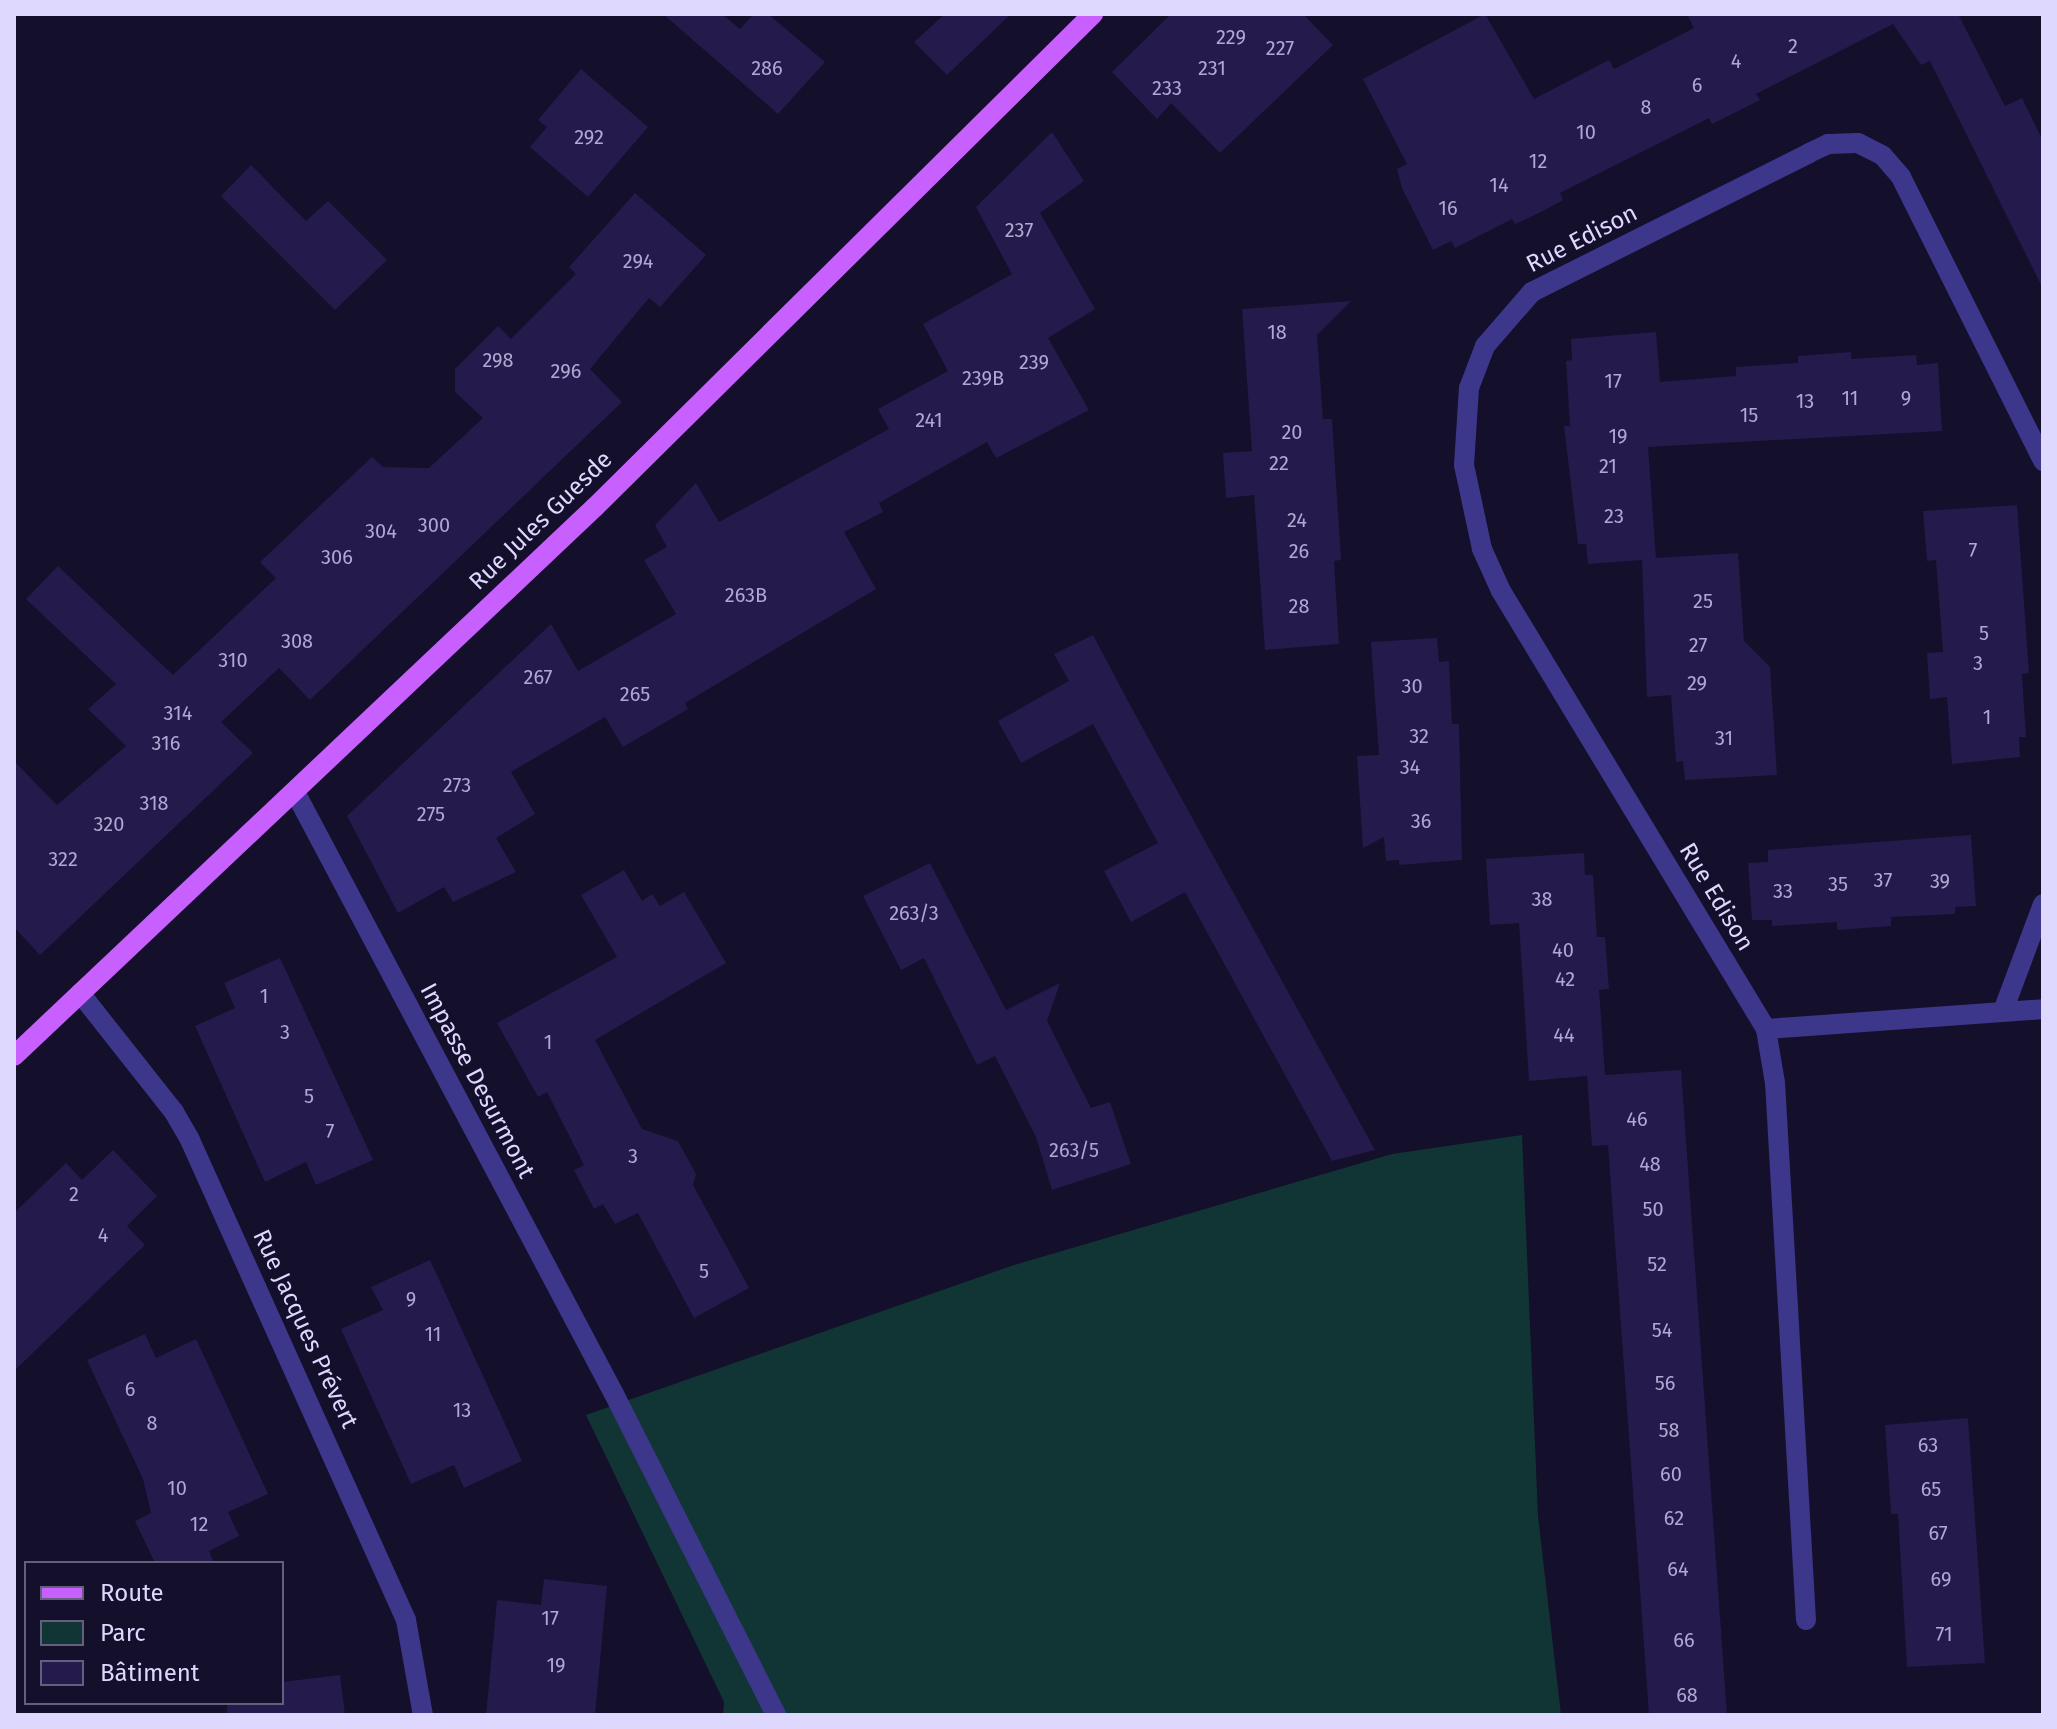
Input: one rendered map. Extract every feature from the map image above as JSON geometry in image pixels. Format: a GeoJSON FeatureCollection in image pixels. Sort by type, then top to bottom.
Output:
{"type":"FeatureCollection","features":[{"type":"Feature","properties":{"kind":"main road","name":"Rue Jules Guesde"},"geometry":{"type":"LineString","coordinates":[[14,1056],[595,507],[1093,14]]}},
{"type":"Feature","properties":{"kind":"street","name":"Rue Edison"},"geometry":{"type":"LineString","coordinates":[[1806,1620],[1775,1083],[1766,1029],[1501,591],[1482,549],[1464,465],[1464,426],[1469,388],[1485,346],[1532,292],[1818,148],[1858,143],[1883,156],[1901,177],[2043,461]]}},
{"type":"Feature","properties":{"kind":"street","name":"Impasse Desurmont"},"geometry":{"type":"LineString","coordinates":[[295,792],[614,1394],[776,1715]]}},
{"type":"Feature","properties":{"kind":"street"},"geometry":{"type":"LineString","coordinates":[[2003,1011],[2043,904]]}},
{"type":"Feature","properties":{"kind":"street","name":"Rue Jacques Prévert"},"geometry":{"type":"LineString","coordinates":[[80,993],[174,1112],[190,1140],[406,1620],[423,1715]]}},
{"type":"Feature","properties":{"kind":"street"},"geometry":{"type":"LineString","coordinates":[[1766,1029],[2043,1009]]}},
{"type":"Feature","properties":{"kind":"green space"},"geometry":{"type":"Polygon","coordinates":[[[1522,1135],[1538,1516],[1561,1715],[723,1715],[724,1702],[586,1415],[1011,1266],[1392,1154],[1522,1135]]]}},
{"type":"Feature","properties":{"kind":"building"},"geometry":{"type":"Polygon","coordinates":[[[663,14],[722,14],[740,29],[754,14],[768,14],[825,62],[778,114],[663,14]]]}},
{"type":"Feature","properties":{"kind":"building"},"geometry":{"type":"Polygon","coordinates":[[[945,14],[1011,14],[947,75],[914,42],[945,14]]]}},
{"type":"Feature","properties":{"kind":"building"},"geometry":{"type":"Polygon","coordinates":[[[1171,14],[1303,14],[1333,45],[1220,153],[1171,103],[1157,119],[1112,72],[1171,14]]]}},
{"type":"Feature","properties":{"kind":"building"},"geometry":{"type":"Polygon","coordinates":[[[1485,14],[1534,99],[1609,60],[1614,69],[1694,28],[1687,14],[1958,14],[2005,106],[2022,98],[2043,141],[2043,289],[1930,61],[1921,65],[1893,24],[1756,94],[1760,100],[1712,124],[1709,118],[1560,193],[1563,200],[1539,213],[1515,224],[1512,219],[1455,248],[1451,241],[1433,250],[1402,188],[1397,169],[1407,164],[1363,79],[1485,14]]]}},
{"type":"Feature","properties":{"kind":"building"},"geometry":{"type":"Polygon","coordinates":[[[581,69],[648,127],[588,197],[530,147],[547,127],[538,120],[581,69]]]}},
{"type":"Feature","properties":{"kind":"building"},"geometry":{"type":"Polygon","coordinates":[[[1052,132],[1084,181],[1040,213],[1095,309],[1048,338],[1089,410],[996,458],[987,442],[879,503],[883,512],[844,532],[876,589],[685,703],[688,709],[623,747],[605,717],[511,772],[535,814],[496,838],[516,872],[453,902],[444,887],[398,913],[347,816],[551,624],[578,671],[676,614],[644,560],[667,547],[655,525],[696,483],[719,522],[889,429],[878,409],[948,371],[923,324],[1012,274],[976,207],[1052,132]]]}},
{"type":"Feature","properties":{"kind":"building"},"geometry":{"type":"Polygon","coordinates":[[[251,165],[306,221],[328,201],[387,260],[335,310],[221,196],[251,165]]]}},
{"type":"Feature","properties":{"kind":"building"},"geometry":{"type":"Polygon","coordinates":[[[635,193],[706,255],[660,307],[649,298],[590,369],[622,402],[310,700],[279,668],[221,722],[253,753],[40,955],[14,927],[14,761],[57,805],[126,746],[88,709],[116,684],[26,599],[58,566],[173,675],[276,578],[260,562],[372,457],[383,467],[429,468],[483,418],[455,392],[455,369],[498,326],[511,339],[576,274],[569,267],[635,193]]]}},
{"type":"Feature","properties":{"kind":"building"},"geometry":{"type":"Polygon","coordinates":[[[1351,301],[1317,335],[1323,419],[1332,419],[1341,560],[1334,561],[1339,644],[1265,650],[1254,495],[1226,498],[1223,453],[1252,451],[1242,309],[1351,301]]]}},
{"type":"Feature","properties":{"kind":"building"},"geometry":{"type":"Polygon","coordinates":[[[1656,332],[1660,382],[1736,376],[1736,367],[1798,363],[1798,356],[1851,352],[1851,359],[1916,355],[1917,365],[1938,363],[1942,431],[1648,447],[1656,558],[1738,553],[1744,641],[1770,667],[1777,775],[1685,780],[1683,761],[1676,762],[1671,695],[1647,697],[1642,560],[1588,564],[1586,544],[1578,544],[1564,426],[1570,426],[1566,361],[1572,360],[1571,339],[1656,332]]]}},
{"type":"Feature","properties":{"kind":"building"},"geometry":{"type":"Polygon","coordinates":[[[2017,505],[2029,673],[2022,674],[2026,737],[2019,737],[2020,757],[1952,764],[1947,697],[1930,699],[1927,653],[1943,652],[1936,560],[1927,561],[1923,511],[2017,505]]]}},
{"type":"Feature","properties":{"kind":"building"},"geometry":{"type":"Polygon","coordinates":[[[1093,635],[1375,1150],[1332,1161],[1185,892],[1131,922],[1104,871],[1158,843],[1093,724],[1021,763],[998,721],[1069,681],[1054,654],[1093,635]]]}},
{"type":"Feature","properties":{"kind":"building"},"geometry":{"type":"Polygon","coordinates":[[[1437,638],[1439,662],[1449,661],[1452,724],[1459,724],[1462,860],[1399,865],[1399,860],[1386,861],[1384,837],[1363,848],[1357,756],[1379,755],[1371,642],[1437,638]]]}},
{"type":"Feature","properties":{"kind":"building"},"geometry":{"type":"Polygon","coordinates":[[[1971,835],[1976,906],[1955,907],[1955,914],[1891,917],[1891,926],[1837,930],[1837,922],[1772,926],[1772,920],[1752,920],[1748,863],[1768,862],[1768,850],[1971,835]]]}},
{"type":"Feature","properties":{"kind":"building"},"geometry":{"type":"Polygon","coordinates":[[[1584,853],[1585,875],[1593,875],[1597,937],[1605,937],[1609,989],[1599,990],[1605,1075],[1681,1070],[1727,1715],[1649,1715],[1608,1145],[1592,1146],[1587,1076],[1529,1081],[1519,923],[1490,925],[1486,859],[1584,853]]]}},
{"type":"Feature","properties":{"kind":"building"},"geometry":{"type":"Polygon","coordinates":[[[930,863],[1006,1010],[1060,983],[1047,1021],[1091,1108],[1110,1102],[1131,1164],[1052,1190],[1036,1137],[995,1056],[977,1065],[924,958],[901,970],[863,896],[930,863]]]}},
{"type":"Feature","properties":{"kind":"building"},"geometry":{"type":"Polygon","coordinates":[[[624,870],[642,901],[652,894],[660,906],[684,892],[726,963],[595,1040],[642,1129],[678,1141],[696,1174],[693,1185],[749,1288],[694,1318],[638,1213],[615,1224],[603,1204],[594,1209],[574,1170],[584,1165],[547,1092],[538,1097],[497,1023],[617,957],[581,895],[624,870]]]}},
{"type":"Feature","properties":{"kind":"building"},"geometry":{"type":"Polygon","coordinates":[[[280,958],[373,1160],[316,1185],[306,1162],[265,1182],[195,1026],[235,1008],[224,983],[280,958]]]}},
{"type":"Feature","properties":{"kind":"building"},"geometry":{"type":"Polygon","coordinates":[[[113,1150],[157,1196],[127,1226],[145,1245],[14,1371],[14,1213],[66,1163],[82,1180],[113,1150]]]}},
{"type":"Feature","properties":{"kind":"building"},"geometry":{"type":"Polygon","coordinates":[[[430,1260],[522,1461],[464,1488],[454,1465],[411,1484],[341,1329],[383,1310],[371,1287],[430,1260]]]}},
{"type":"Feature","properties":{"kind":"building"},"geometry":{"type":"Polygon","coordinates":[[[145,1334],[156,1358],[196,1339],[268,1494],[228,1512],[239,1536],[209,1551],[213,1561],[154,1561],[135,1521],[151,1513],[143,1479],[87,1360],[145,1334]]]}},
{"type":"Feature","properties":{"kind":"building"},"geometry":{"type":"Polygon","coordinates":[[[1968,1418],[1985,1663],[1907,1667],[1898,1514],[1891,1514],[1885,1425],[1968,1418]]]}},
{"type":"Feature","properties":{"kind":"building"},"geometry":{"type":"Polygon","coordinates":[[[544,1579],[607,1586],[595,1715],[486,1715],[497,1600],[541,1605],[544,1579]]]}},
{"type":"Feature","properties":{"kind":"building"},"geometry":{"type":"Polygon","coordinates":[[[340,1675],[345,1715],[227,1715],[227,1705],[284,1705],[284,1682],[340,1675]]]}}]}
